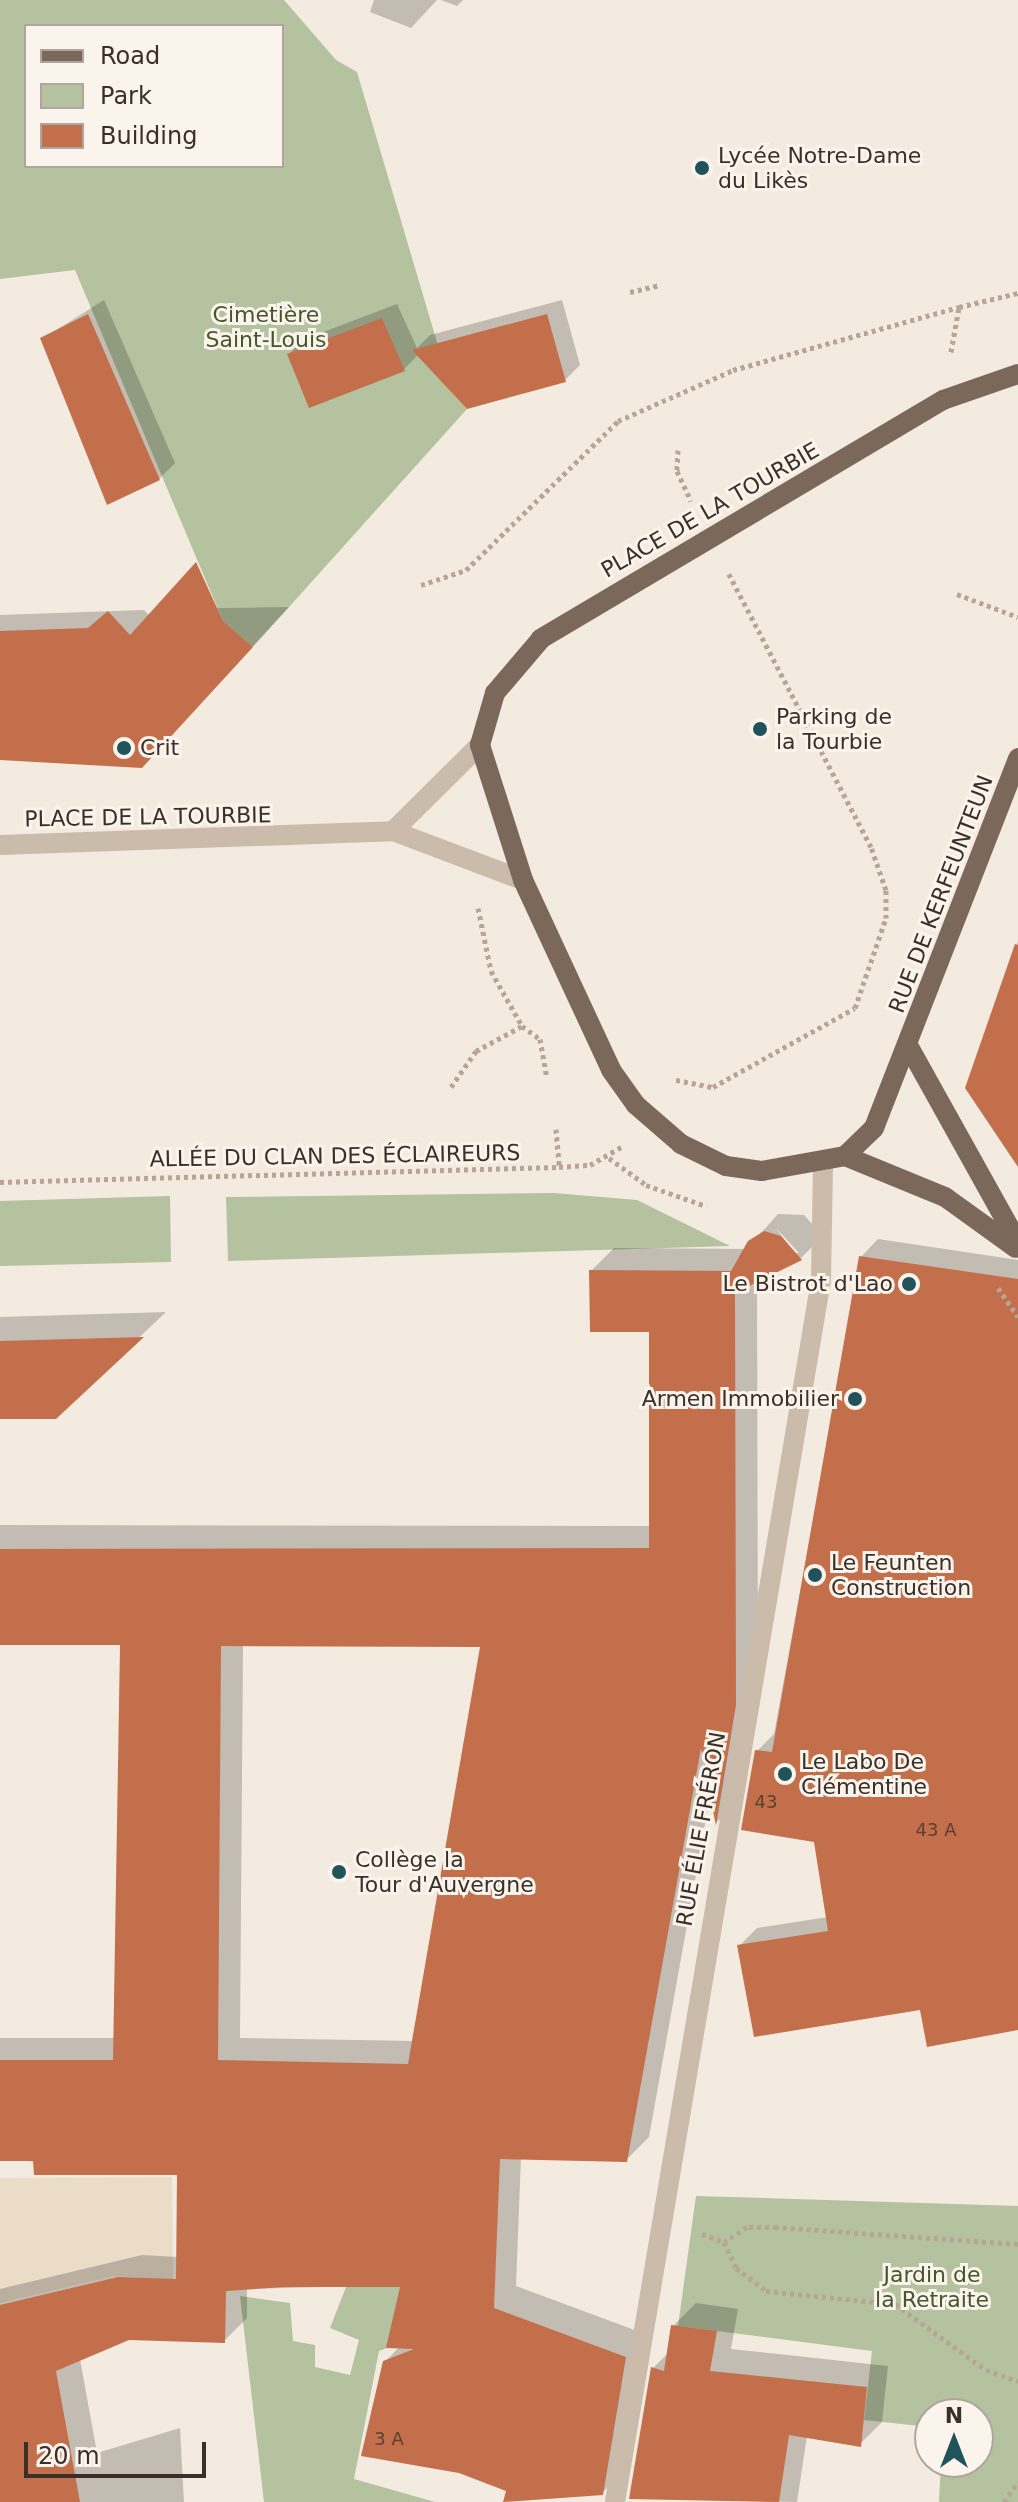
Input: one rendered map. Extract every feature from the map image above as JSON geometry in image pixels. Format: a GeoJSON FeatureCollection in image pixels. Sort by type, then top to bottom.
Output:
{"type":"FeatureCollection","features":[{"type":"Feature","properties":{"kind":"main road","name":"PLACE DE LA TOURBIE"},"geometry":{"type":"LineString","coordinates":[[480,745],[486,711],[524,654],[709,539],[943,400],[1017,375]]}},
{"type":"Feature","properties":{"kind":"main road"},"geometry":{"type":"LineString","coordinates":[[480,745],[523,880],[597,1043],[636,1105],[681,1144],[726,1166],[776,1170],[823,1163],[845,1156],[874,1128],[909,1047]]}},
{"type":"Feature","properties":{"kind":"main road","name":"RUE DE KERFEUNTEUN"},"geometry":{"type":"LineString","coordinates":[[909,1047],[1018,758]]}},
{"type":"Feature","properties":{"kind":"main road"},"geometry":{"type":"LineString","coordinates":[[909,1047],[1018,1246]]}},
{"type":"Feature","properties":{"kind":"main road"},"geometry":{"type":"LineString","coordinates":[[845,1156],[945,1197],[1018,1246]]}},
{"type":"Feature","properties":{"kind":"street"},"geometry":{"type":"LineString","coordinates":[[393,831],[480,745]]}},
{"type":"Feature","properties":{"kind":"street","name":"PLACE DE LA TOURBIE"},"geometry":{"type":"LineString","coordinates":[[0,845],[393,831],[523,880]]}},
{"type":"Feature","properties":{"kind":"street","name":"RUE ÉLIE FRÉRON"},"geometry":{"type":"LineString","coordinates":[[615,2502],[821,1280],[823,1163]]}},
{"type":"Feature","properties":{"kind":"path"},"geometry":{"type":"LineString","coordinates":[[630,292],[660,285]]}},
{"type":"Feature","properties":{"kind":"path"},"geometry":{"type":"LineString","coordinates":[[421,585],[466,570],[618,421],[733,370],[1018,293]]}},
{"type":"Feature","properties":{"kind":"path"},"geometry":{"type":"LineString","coordinates":[[943,400],[959,307]]}},
{"type":"Feature","properties":{"kind":"path"},"geometry":{"type":"LineString","coordinates":[[678,450],[677,471],[709,539],[884,881],[886,918],[855,1008],[732,1078]]}},
{"type":"Feature","properties":{"kind":"path"},"geometry":{"type":"LineString","coordinates":[[957,594],[1018,617]]}},
{"type":"Feature","properties":{"kind":"path"},"geometry":{"type":"LineString","coordinates":[[470,901],[491,971],[522,1026],[540,1039],[546,1074]]}},
{"type":"Feature","properties":{"kind":"path"},"geometry":{"type":"LineString","coordinates":[[451,1087],[476,1051],[522,1026]]}},
{"type":"Feature","properties":{"kind":"path","name":"ALLÉE DU CLAN DES ÉCLAIREURS"},"geometry":{"type":"LineString","coordinates":[[0,1182],[559,1167],[609,1158],[623,1145],[636,1105]]}},
{"type":"Feature","properties":{"kind":"path"},"geometry":{"type":"LineString","coordinates":[[556,1129],[559,1167]]}},
{"type":"Feature","properties":{"kind":"path"},"geometry":{"type":"LineString","coordinates":[[724,2242],[747,2227],[777,2227],[1018,2244]]}},
{"type":"Feature","properties":{"kind":"path"},"geometry":{"type":"LineString","coordinates":[[694,2232],[724,2242],[736,2268],[766,2291],[895,2304],[986,2370],[1018,2381]]}},
{"type":"Feature","properties":{"kind":"path"},"geometry":{"type":"LineString","coordinates":[[1004,2502],[1018,2482]]}},
{"type":"Feature","properties":{"kind":"green space","name":"Cimetière Saint-Louis"},"geometry":{"type":"Polygon","coordinates":[[[0,0],[284,0],[336,60],[357,72],[452,393],[467,409],[253,647],[223,621],[75,270],[0,279],[0,0]]]}},
{"type":"Feature","properties":{"kind":"green space"},"geometry":{"type":"Polygon","coordinates":[[[554,1193],[637,1200],[730,1246],[228,1261],[226,1197],[554,1193]]]}},
{"type":"Feature","properties":{"kind":"green space"},"geometry":{"type":"Polygon","coordinates":[[[170,1196],[171,1262],[0,1266],[0,1201],[170,1196]]]}},
{"type":"Feature","properties":{"kind":"green space","name":"Jardin de la Retraite"},"geometry":{"type":"Polygon","coordinates":[[[696,2196],[1018,2206],[1018,2502],[939,2502],[940,2478],[994,2478],[994,2398],[914,2398],[914,2425],[864,2420],[872,2351],[678,2326],[696,2196]]]}},
{"type":"Feature","properties":{"kind":"green space"},"geometry":{"type":"Polygon","coordinates":[[[413,2285],[398,2344],[379,2351],[354,2479],[435,2502],[264,2502],[240,2296],[290,2303],[293,2341],[315,2345],[315,2367],[350,2375],[359,2340],[330,2328],[346,2287],[413,2285]]]}},
{"type":"Feature","properties":{"kind":"shaded area"},"geometry":{"type":"Polygon","coordinates":[[[172,2177],[173,2279],[113,2276],[0,2303],[0,2178],[172,2177]]]}},
{"type":"Feature","properties":{"kind":"building"},"geometry":{"type":"Polygon","coordinates":[[[88,314],[160,480],[107,505],[40,338],[88,314]]]}},
{"type":"Feature","properties":{"kind":"building"},"geometry":{"type":"Polygon","coordinates":[[[547,314],[566,382],[467,409],[412,350],[547,314]]]}},
{"type":"Feature","properties":{"kind":"building"},"geometry":{"type":"Polygon","coordinates":[[[382,318],[405,371],[309,408],[287,354],[382,318]]]}},
{"type":"Feature","properties":{"kind":"building"},"geometry":{"type":"Polygon","coordinates":[[[196,562],[223,621],[253,647],[142,768],[0,760],[0,631],[88,628],[108,611],[130,635],[196,562]]]}},
{"type":"Feature","properties":{"kind":"building"},"geometry":{"type":"Polygon","coordinates":[[[1015,944],[1018,945],[1018,1167],[965,1088],[1015,944]]]}},
{"type":"Feature","properties":{"kind":"building"},"geometry":{"type":"Polygon","coordinates":[[[764,1231],[781,1236],[802,1260],[735,1293],[736,1705],[716,1826],[701,1748],[627,2162],[500,2159],[494,2308],[626,2357],[603,2495],[503,2502],[506,2491],[459,2473],[361,2456],[383,2361],[414,2349],[386,2348],[400,2287],[285,2287],[226,2291],[225,2343],[129,2340],[56,2371],[80,2502],[0,2502],[0,2305],[118,2277],[176,2279],[177,2175],[34,2175],[33,2161],[0,2161],[0,2060],[113,2060],[120,1645],[0,1645],[0,1549],[649,1548],[649,1332],[590,1332],[589,1270],[731,1271],[748,1241],[764,1231]],[[221,1646],[218,2060],[408,2064],[480,1647],[221,1646]]]}},
{"type":"Feature","properties":{"kind":"building"},"geometry":{"type":"Polygon","coordinates":[[[859,1256],[1018,1279],[1018,2030],[927,2047],[920,2010],[754,2037],[737,1945],[828,1931],[814,1842],[741,1830],[755,1750],[772,1752],[859,1256]]]}},
{"type":"Feature","properties":{"kind":"building"},"geometry":{"type":"Polygon","coordinates":[[[144,1337],[56,1419],[0,1419],[0,1341],[144,1337]]]}},
{"type":"Feature","properties":{"kind":"building"},"geometry":{"type":"Polygon","coordinates":[[[671,2325],[717,2331],[710,2371],[867,2387],[861,2447],[789,2435],[779,2502],[629,2499],[651,2367],[664,2371],[671,2325]]]}},
{"type":"Feature","properties":{"kind":"place","name":"Lycée Notre-Dame du Likès"},"geometry":{"type":"Point","coordinates":[702,168]}},
{"type":"Feature","properties":{"kind":"place","name":"Parking de la Tourbie"},"geometry":{"type":"Point","coordinates":[760,729]}},
{"type":"Feature","properties":{"kind":"place","name":"Crit"},"geometry":{"type":"Point","coordinates":[124,748]}},
{"type":"Feature","properties":{"kind":"place","name":"Le Bistrot d'Lao"},"geometry":{"type":"Point","coordinates":[909,1284]}},
{"type":"Feature","properties":{"kind":"place","name":"Armen Immobilier"},"geometry":{"type":"Point","coordinates":[855,1399]}},
{"type":"Feature","properties":{"kind":"place","name":"Le Feunten Construction"},"geometry":{"type":"Point","coordinates":[815,1575]}},
{"type":"Feature","properties":{"kind":"place","name":"Le Labo De Clémentine"},"geometry":{"type":"Point","coordinates":[785,1774]}},
{"type":"Feature","properties":{"kind":"place","name":"Collège la Tour d'Auvergne"},"geometry":{"type":"Point","coordinates":[339,1872]}}]}
